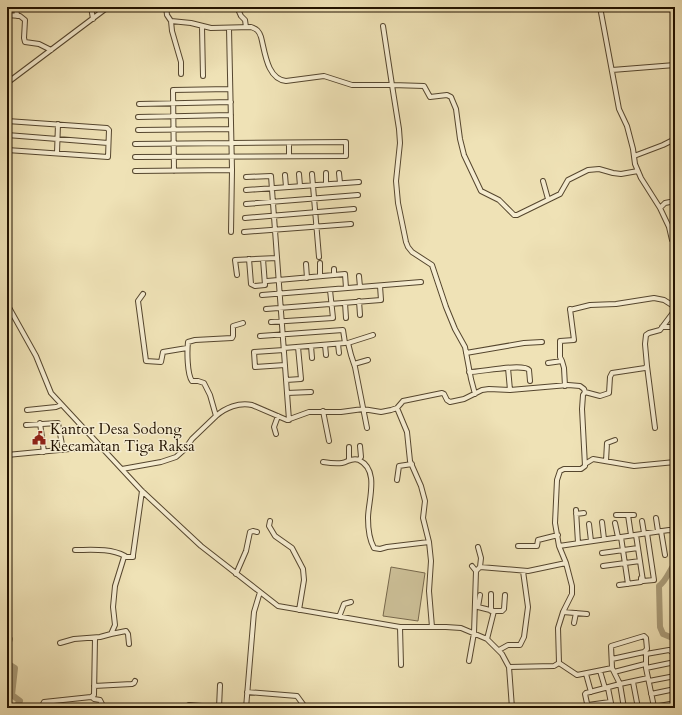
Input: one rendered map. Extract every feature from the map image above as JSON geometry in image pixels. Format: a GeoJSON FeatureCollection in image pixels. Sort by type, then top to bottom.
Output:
{"type":"FeatureCollection","features":[{"type":"Feature","properties":{"kind":"street"},"geometry":{"type":"LineString","coordinates":[[16,7],[17,16]]}},
{"type":"Feature","properties":{"kind":"street"},"geometry":{"type":"LineString","coordinates":[[91,7],[93,19]]}},
{"type":"Feature","properties":{"kind":"street"},"geometry":{"type":"LineString","coordinates":[[7,83],[108,7]]}},
{"type":"Feature","properties":{"kind":"street"},"geometry":{"type":"LineString","coordinates":[[166,7],[181,62],[181,74]]}},
{"type":"Feature","properties":{"kind":"street"},"geometry":{"type":"LineString","coordinates":[[237,7],[241,16],[245,20],[246,27]]}},
{"type":"Feature","properties":{"kind":"street"},"geometry":{"type":"LineString","coordinates":[[600,7],[619,109],[627,126],[635,164],[641,178],[660,208],[669,227],[672,240],[675,243]]}},
{"type":"Feature","properties":{"kind":"street"},"geometry":{"type":"LineString","coordinates":[[7,16],[17,16],[25,21],[25,42],[39,44],[51,50]]}},
{"type":"Feature","properties":{"kind":"street"},"geometry":{"type":"LineString","coordinates":[[171,22],[191,23],[202,27],[211,28],[246,27],[259,31],[271,71],[275,78],[280,80],[286,81],[324,76],[352,85],[424,86],[430,97],[447,95],[451,97],[456,109],[460,139],[464,154],[482,191],[499,200],[515,215],[560,194],[568,180],[588,170],[599,169],[621,174],[638,171]]}},
{"type":"Feature","properties":{"kind":"street"},"geometry":{"type":"LineString","coordinates":[[383,26],[399,129],[400,143],[396,181],[398,203],[406,242],[412,252],[432,265],[446,307],[455,329],[465,347],[475,394]]}},
{"type":"Feature","properties":{"kind":"street"},"geometry":{"type":"LineString","coordinates":[[202,27],[203,76]]}},
{"type":"Feature","properties":{"kind":"street"},"geometry":{"type":"LineString","coordinates":[[230,28],[232,157],[231,232]]}},
{"type":"Feature","properties":{"kind":"street"},"geometry":{"type":"LineString","coordinates":[[612,70],[675,65]]}},
{"type":"Feature","properties":{"kind":"street"},"geometry":{"type":"LineString","coordinates":[[174,171],[173,90],[230,89]]}},
{"type":"Feature","properties":{"kind":"street"},"geometry":{"type":"LineString","coordinates":[[139,104],[231,102]]}},
{"type":"Feature","properties":{"kind":"street"},"geometry":{"type":"LineString","coordinates":[[138,117],[231,115]]}},
{"type":"Feature","properties":{"kind":"street"},"geometry":{"type":"LineString","coordinates":[[7,121],[107,128],[109,130],[108,157],[7,150]]}},
{"type":"Feature","properties":{"kind":"street"},"geometry":{"type":"LineString","coordinates":[[56,153],[58,124]]}},
{"type":"Feature","properties":{"kind":"street"},"geometry":{"type":"LineString","coordinates":[[138,130],[231,129]]}},
{"type":"Feature","properties":{"kind":"street"},"geometry":{"type":"LineString","coordinates":[[7,135],[108,142]]}},
{"type":"Feature","properties":{"kind":"street"},"geometry":{"type":"LineString","coordinates":[[634,156],[675,139]]}},
{"type":"Feature","properties":{"kind":"street"},"geometry":{"type":"LineString","coordinates":[[135,144],[346,142],[346,156],[135,158]]}},
{"type":"Feature","properties":{"kind":"street"},"geometry":{"type":"LineString","coordinates":[[289,143],[289,156]]}},
{"type":"Feature","properties":{"kind":"street"},"geometry":{"type":"LineString","coordinates":[[135,171],[232,170]]}},
{"type":"Feature","properties":{"kind":"street"},"geometry":{"type":"LineString","coordinates":[[326,173],[326,184]]}},
{"type":"Feature","properties":{"kind":"street"},"geometry":{"type":"LineString","coordinates":[[339,173],[340,183]]}},
{"type":"Feature","properties":{"kind":"street"},"geometry":{"type":"LineString","coordinates":[[299,174],[300,186]]}},
{"type":"Feature","properties":{"kind":"street"},"geometry":{"type":"LineString","coordinates":[[312,174],[319,257]]}},
{"type":"Feature","properties":{"kind":"street"},"geometry":{"type":"LineString","coordinates":[[285,175],[286,187]]}},
{"type":"Feature","properties":{"kind":"street"},"geometry":{"type":"LineString","coordinates":[[246,177],[271,176],[289,420]]}},
{"type":"Feature","properties":{"kind":"street"},"geometry":{"type":"LineString","coordinates":[[543,181],[548,199]]}},
{"type":"Feature","properties":{"kind":"street"},"geometry":{"type":"LineString","coordinates":[[246,190],[359,182]]}},
{"type":"Feature","properties":{"kind":"street"},"geometry":{"type":"LineString","coordinates":[[246,204],[358,195]]}},
{"type":"Feature","properties":{"kind":"street"},"geometry":{"type":"LineString","coordinates":[[660,208],[665,203],[675,201]]}},
{"type":"Feature","properties":{"kind":"street"},"geometry":{"type":"LineString","coordinates":[[245,218],[354,209]]}},
{"type":"Feature","properties":{"kind":"street"},"geometry":{"type":"LineString","coordinates":[[244,232],[351,224]]}},
{"type":"Feature","properties":{"kind":"street"},"geometry":{"type":"LineString","coordinates":[[237,275],[236,260],[277,258]]}},
{"type":"Feature","properties":{"kind":"street"},"geometry":{"type":"LineString","coordinates":[[249,260],[251,284],[255,286],[264,285],[263,259]]}},
{"type":"Feature","properties":{"kind":"street"},"geometry":{"type":"LineString","coordinates":[[320,263],[320,276]]}},
{"type":"Feature","properties":{"kind":"street"},"geometry":{"type":"LineString","coordinates":[[306,264],[307,278]]}},
{"type":"Feature","properties":{"kind":"street"},"geometry":{"type":"LineString","coordinates":[[334,269],[334,275]]}},
{"type":"Feature","properties":{"kind":"street"},"geometry":{"type":"LineString","coordinates":[[267,281],[345,274],[346,288]]}},
{"type":"Feature","properties":{"kind":"street"},"geometry":{"type":"LineString","coordinates":[[359,276],[360,287]]}},
{"type":"Feature","properties":{"kind":"street"},"geometry":{"type":"LineString","coordinates":[[262,295],[421,282]]}},
{"type":"Feature","properties":{"kind":"street"},"geometry":{"type":"LineString","coordinates":[[266,309],[381,300],[380,286]]}},
{"type":"Feature","properties":{"kind":"street"},"geometry":{"type":"LineString","coordinates":[[271,322],[333,318],[330,290]]}},
{"type":"Feature","properties":{"kind":"street"},"geometry":{"type":"LineString","coordinates":[[143,294],[138,301],[146,361],[161,362],[163,352],[187,348]]}},
{"type":"Feature","properties":{"kind":"street"},"geometry":{"type":"LineString","coordinates":[[566,386],[564,368],[560,357],[559,341],[574,340],[570,309],[654,298],[664,300],[675,308],[660,330],[646,335],[645,344],[655,428]]}},
{"type":"Feature","properties":{"kind":"street"},"geometry":{"type":"LineString","coordinates":[[345,302],[346,318]]}},
{"type":"Feature","properties":{"kind":"street"},"geometry":{"type":"LineString","coordinates":[[359,302],[360,315]]}},
{"type":"Feature","properties":{"kind":"street"},"geometry":{"type":"LineString","coordinates":[[7,304],[36,356],[51,393],[142,491],[201,546],[278,606],[400,628],[461,628],[487,639],[504,656],[509,667],[512,708]]}},
{"type":"Feature","properties":{"kind":"street"},"geometry":{"type":"LineString","coordinates":[[216,416],[210,395],[204,383],[192,381],[190,379],[187,348],[189,341],[232,338],[233,326],[243,323]]}},
{"type":"Feature","properties":{"kind":"street"},"geometry":{"type":"LineString","coordinates":[[662,327],[675,327]]}},
{"type":"Feature","properties":{"kind":"street"},"geometry":{"type":"LineString","coordinates":[[260,336],[343,330],[345,343],[254,352],[255,367],[285,365]]}},
{"type":"Feature","properties":{"kind":"street"},"geometry":{"type":"LineString","coordinates":[[367,428],[354,364],[348,343],[373,335]]}},
{"type":"Feature","properties":{"kind":"street"},"geometry":{"type":"LineString","coordinates":[[466,353],[518,343],[542,342]]}},
{"type":"Feature","properties":{"kind":"street"},"geometry":{"type":"LineString","coordinates":[[338,344],[339,353]]}},
{"type":"Feature","properties":{"kind":"street"},"geometry":{"type":"LineString","coordinates":[[325,345],[326,355]]}},
{"type":"Feature","properties":{"kind":"street"},"geometry":{"type":"LineString","coordinates":[[311,346],[312,358]]}},
{"type":"Feature","properties":{"kind":"street"},"geometry":{"type":"LineString","coordinates":[[286,380],[301,379],[298,347]]}},
{"type":"Feature","properties":{"kind":"street"},"geometry":{"type":"LineString","coordinates":[[354,364],[368,360]]}},
{"type":"Feature","properties":{"kind":"street"},"geometry":{"type":"LineString","coordinates":[[548,363],[562,361]]}},
{"type":"Feature","properties":{"kind":"street"},"geometry":{"type":"LineString","coordinates":[[122,469],[161,462],[176,457],[216,416],[231,407],[246,404],[289,420],[309,412],[341,412],[363,409],[381,412],[397,408],[403,401],[435,394],[444,393],[447,400],[450,402],[468,398],[485,389],[510,390],[580,386],[585,392],[600,396],[609,393],[610,377],[612,373],[643,369],[647,366]]}},
{"type":"Feature","properties":{"kind":"street"},"geometry":{"type":"LineString","coordinates":[[470,372],[508,368],[528,368],[530,381]]}},
{"type":"Feature","properties":{"kind":"street"},"geometry":{"type":"LineString","coordinates":[[508,368],[510,390]]}},
{"type":"Feature","properties":{"kind":"street"},"geometry":{"type":"LineString","coordinates":[[287,393],[311,392]]}},
{"type":"Feature","properties":{"kind":"street"},"geometry":{"type":"LineString","coordinates":[[585,392],[583,395],[582,409],[583,450],[585,464]]}},
{"type":"Feature","properties":{"kind":"street"},"geometry":{"type":"LineString","coordinates":[[27,410],[56,407],[61,405]]}},
{"type":"Feature","properties":{"kind":"street"},"geometry":{"type":"LineString","coordinates":[[397,408],[407,432],[409,457],[425,501],[423,518],[429,542],[431,561],[429,591],[432,627]]}},
{"type":"Feature","properties":{"kind":"street"},"geometry":{"type":"LineString","coordinates":[[323,411],[329,441]]}},
{"type":"Feature","properties":{"kind":"street"},"geometry":{"type":"LineString","coordinates":[[276,434],[274,427],[278,416]]}},
{"type":"Feature","properties":{"kind":"street"},"geometry":{"type":"LineString","coordinates":[[40,423],[44,452]]}},
{"type":"Feature","properties":{"kind":"street"},"geometry":{"type":"LineString","coordinates":[[26,425],[58,423],[63,450]]}},
{"type":"Feature","properties":{"kind":"street"},"geometry":{"type":"LineString","coordinates":[[606,461],[607,443],[615,440]]}},
{"type":"Feature","properties":{"kind":"street"},"geometry":{"type":"LineString","coordinates":[[7,455],[90,447],[98,444]]}},
{"type":"Feature","properties":{"kind":"street"},"geometry":{"type":"LineString","coordinates":[[359,460],[361,457],[360,446]]}},
{"type":"Feature","properties":{"kind":"street"},"geometry":{"type":"LineString","coordinates":[[349,459],[350,447]]}},
{"type":"Feature","properties":{"kind":"street"},"geometry":{"type":"LineString","coordinates":[[323,462],[341,463],[349,459],[359,460],[364,464],[371,476],[372,490],[368,518],[371,542],[374,548],[380,549],[429,542]]}},
{"type":"Feature","properties":{"kind":"street"},"geometry":{"type":"LineString","coordinates":[[559,663],[558,628],[563,612],[572,594],[571,579],[559,546],[556,523],[558,476],[560,471],[564,469],[581,469],[585,464],[593,459],[634,466],[675,462]]}},
{"type":"Feature","properties":{"kind":"street"},"geometry":{"type":"LineString","coordinates":[[398,480],[399,466],[412,464]]}},
{"type":"Feature","properties":{"kind":"street"},"geometry":{"type":"LineString","coordinates":[[75,550],[103,550],[132,557],[142,491]]}},
{"type":"Feature","properties":{"kind":"street"},"geometry":{"type":"LineString","coordinates":[[578,543],[576,512],[584,513]]}},
{"type":"Feature","properties":{"kind":"street"},"geometry":{"type":"LineString","coordinates":[[616,515],[634,515]]}},
{"type":"Feature","properties":{"kind":"street"},"geometry":{"type":"LineString","coordinates":[[628,515],[637,548],[643,581],[654,580],[646,533],[642,521]]}},
{"type":"Feature","properties":{"kind":"street"},"geometry":{"type":"LineString","coordinates":[[656,518],[664,555]]}},
{"type":"Feature","properties":{"kind":"street"},"geometry":{"type":"LineString","coordinates":[[270,521],[269,526],[274,535],[292,548],[304,569],[304,586],[299,610]]}},
{"type":"Feature","properties":{"kind":"street"},"geometry":{"type":"LineString","coordinates":[[602,522],[604,539]]}},
{"type":"Feature","properties":{"kind":"street"},"geometry":{"type":"LineString","coordinates":[[615,523],[623,550],[628,584]]}},
{"type":"Feature","properties":{"kind":"street"},"geometry":{"type":"LineString","coordinates":[[589,524],[591,541]]}},
{"type":"Feature","properties":{"kind":"street"},"geometry":{"type":"LineString","coordinates":[[559,546],[660,531],[673,530],[675,536]]}},
{"type":"Feature","properties":{"kind":"street"},"geometry":{"type":"LineString","coordinates":[[236,574],[246,551],[250,532],[257,532]]}},
{"type":"Feature","properties":{"kind":"street"},"geometry":{"type":"LineString","coordinates":[[518,546],[537,546],[538,540],[558,535]]}},
{"type":"Feature","properties":{"kind":"street"},"geometry":{"type":"LineString","coordinates":[[469,661],[474,633],[478,569],[481,558],[478,546]]}},
{"type":"Feature","properties":{"kind":"street"},"geometry":{"type":"LineString","coordinates":[[602,553],[637,548]]}},
{"type":"Feature","properties":{"kind":"street"},"geometry":{"type":"LineString","coordinates":[[111,634],[115,625],[113,607],[115,586],[124,556]]}},
{"type":"Feature","properties":{"kind":"street"},"geometry":{"type":"LineString","coordinates":[[603,566],[639,561]]}},
{"type":"Feature","properties":{"kind":"street"},"geometry":{"type":"LineString","coordinates":[[619,585],[641,582],[639,561]]}},
{"type":"Feature","properties":{"kind":"street"},"geometry":{"type":"LineString","coordinates":[[472,566],[478,569],[523,571],[566,563]]}},
{"type":"Feature","properties":{"kind":"street"},"geometry":{"type":"LineString","coordinates":[[499,650],[508,645],[520,645],[523,639],[528,607],[523,571]]}},
{"type":"Feature","properties":{"kind":"street"},"geometry":{"type":"LineString","coordinates":[[246,708],[254,612],[260,592]]}},
{"type":"Feature","properties":{"kind":"street"},"geometry":{"type":"LineString","coordinates":[[487,639],[492,611],[491,594]]}},
{"type":"Feature","properties":{"kind":"street"},"geometry":{"type":"LineString","coordinates":[[480,595],[478,607],[492,611],[502,611],[504,609],[505,595]]}},
{"type":"Feature","properties":{"kind":"street"},"geometry":{"type":"LineString","coordinates":[[339,617],[344,604],[351,602]]}},
{"type":"Feature","properties":{"kind":"street"},"geometry":{"type":"LineString","coordinates":[[563,612],[587,614]]}},
{"type":"Feature","properties":{"kind":"street"},"geometry":{"type":"LineString","coordinates":[[574,623],[576,613]]}},
{"type":"Feature","properties":{"kind":"street"},"geometry":{"type":"LineString","coordinates":[[400,628],[401,665]]}},
{"type":"Feature","properties":{"kind":"street"},"geometry":{"type":"LineString","coordinates":[[60,643],[74,639],[107,636],[126,631],[128,634],[129,644]]}},
{"type":"Feature","properties":{"kind":"street"},"geometry":{"type":"LineString","coordinates":[[624,708],[620,684],[613,670],[611,646],[644,636],[646,638],[647,649],[645,653],[645,666],[651,694],[651,708],[675,703]]}},
{"type":"Feature","properties":{"kind":"street"},"geometry":{"type":"LineString","coordinates":[[92,697],[94,694],[95,638]]}},
{"type":"Feature","properties":{"kind":"street"},"geometry":{"type":"LineString","coordinates":[[612,659],[668,650],[675,654]]}},
{"type":"Feature","properties":{"kind":"street"},"geometry":{"type":"LineString","coordinates":[[559,663],[576,674],[586,674],[600,670],[613,670],[675,662]]}},
{"type":"Feature","properties":{"kind":"street"},"geometry":{"type":"LineString","coordinates":[[509,667],[554,666],[559,663]]}},
{"type":"Feature","properties":{"kind":"street"},"geometry":{"type":"LineString","coordinates":[[600,670],[607,688],[612,708]]}},
{"type":"Feature","properties":{"kind":"street"},"geometry":{"type":"LineString","coordinates":[[586,674],[591,692]]}},
{"type":"Feature","properties":{"kind":"street"},"geometry":{"type":"LineString","coordinates":[[610,702],[588,707],[585,693],[620,684],[675,676]]}},
{"type":"Feature","properties":{"kind":"street"},"geometry":{"type":"LineString","coordinates":[[94,686],[132,684],[134,681]]}},
{"type":"Feature","properties":{"kind":"street"},"geometry":{"type":"LineString","coordinates":[[633,682],[638,708]]}},
{"type":"Feature","properties":{"kind":"street"},"geometry":{"type":"LineString","coordinates":[[219,708],[220,685]]}},
{"type":"Feature","properties":{"kind":"street"},"geometry":{"type":"LineString","coordinates":[[651,694],[675,689]]}},
{"type":"Feature","properties":{"kind":"street"},"geometry":{"type":"LineString","coordinates":[[247,692],[297,696],[305,708],[323,706],[350,707]]}},
{"type":"Feature","properties":{"kind":"street"},"geometry":{"type":"LineString","coordinates":[[41,708],[44,702],[92,697],[100,700],[104,708]]}},
{"type":"Feature","properties":{"kind":"street"},"geometry":{"type":"LineString","coordinates":[[189,705],[213,708]]}},
{"type":"Feature","properties":{"kind":"shaded area"},"geometry":{"type":"Polygon","coordinates":[[[391,567],[425,573],[418,621],[383,616],[391,567]]]}},
{"type":"Feature","properties":{"kind":"waterway"},"geometry":{"type":"LineString","coordinates":[[675,563],[662,584],[659,586],[660,627],[663,634],[675,639]]}},
{"type":"Feature","properties":{"kind":"waterway"},"geometry":{"type":"LineString","coordinates":[[7,638],[10,639],[7,647]]}},
{"type":"Feature","properties":{"kind":"waterway"},"geometry":{"type":"LineString","coordinates":[[7,663],[15,668],[12,695],[20,701],[15,708]]}},
{"type":"Feature","properties":{"kind":"place","name":"Kantor Desa Sodong Kecamatan Tiga Raksa"},"geometry":{"type":"Point","coordinates":[39,438]}}]}
